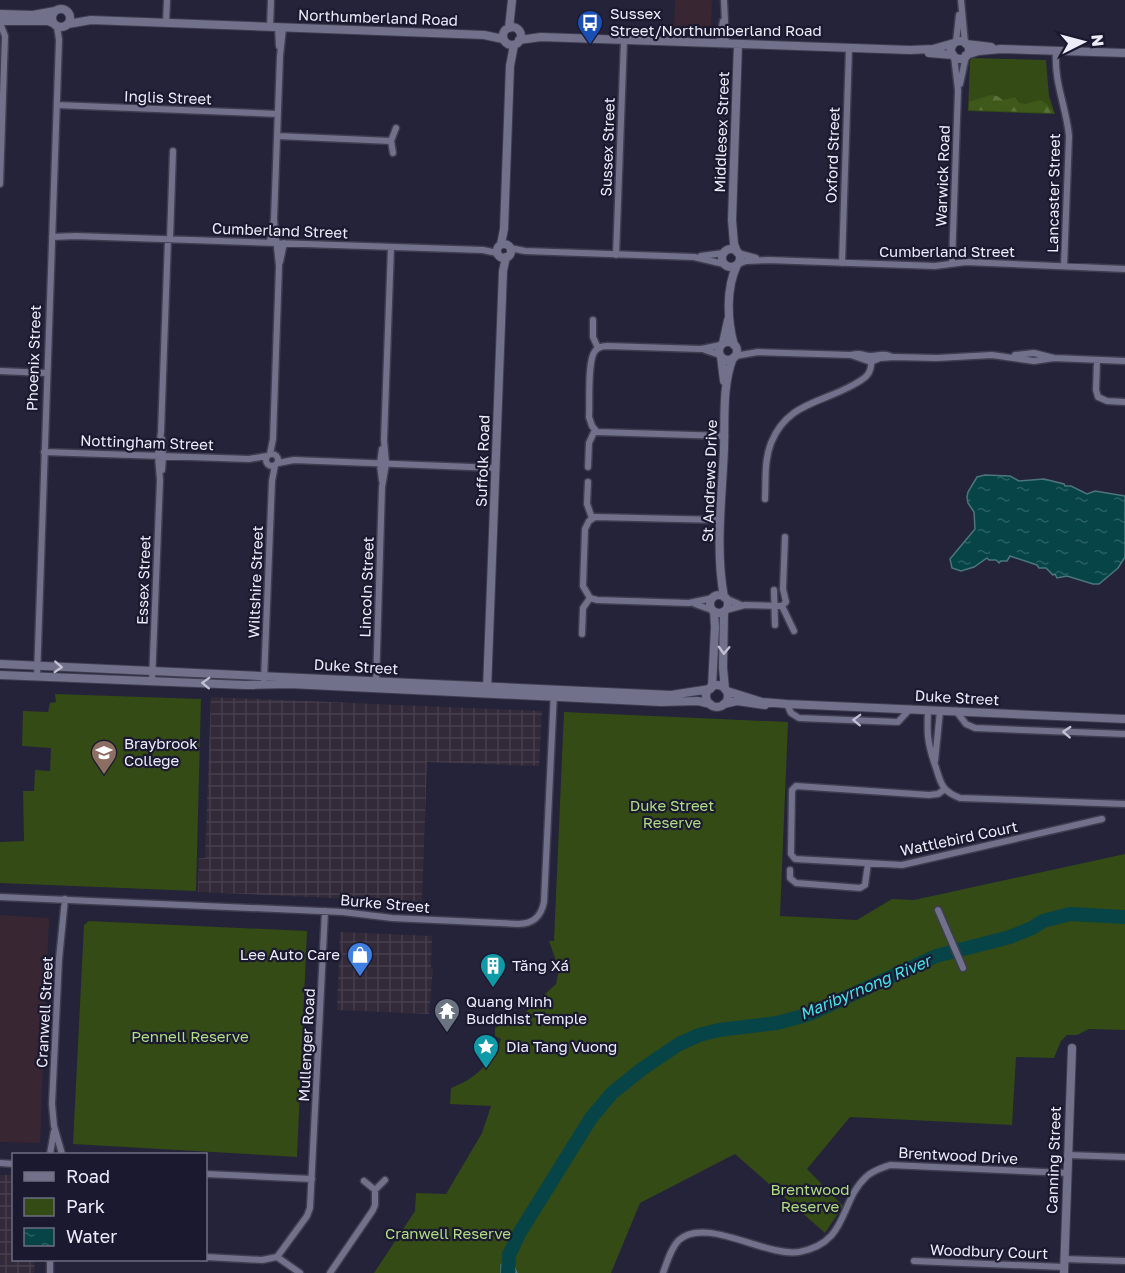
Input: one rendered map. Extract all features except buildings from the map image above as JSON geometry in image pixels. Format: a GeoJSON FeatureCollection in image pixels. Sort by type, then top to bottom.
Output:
{"type":"FeatureCollection","features":[{"type":"Feature","properties":{"kind":"street"},"geometry":{"type":"LineString","coordinates":[[58,0],[52,17],[60,25],[70,18],[65,0]]}},
{"type":"Feature","properties":{"kind":"street"},"geometry":{"type":"LineString","coordinates":[[166,23],[167,0]]}},
{"type":"Feature","properties":{"kind":"street","name":"Wiltshire Street"},"geometry":{"type":"LineString","coordinates":[[264,680],[279,266],[274,219],[280,56],[271,0]]}},
{"type":"Feature","properties":{"kind":"street"},"geometry":{"type":"LineString","coordinates":[[723,44],[724,0]]}},
{"type":"Feature","properties":{"kind":"street"},"geometry":{"type":"LineString","coordinates":[[961,0],[968,51],[966,56]]}},
{"type":"Feature","properties":{"kind":"street","name":"Suffolk Road"},"geometry":{"type":"LineString","coordinates":[[489,689],[512,3]]}},
{"type":"Feature","properties":{"kind":"street"},"geometry":{"type":"LineString","coordinates":[[0,14],[33,15],[60,9],[67,12]]}},
{"type":"Feature","properties":{"kind":"street"},"geometry":{"type":"LineString","coordinates":[[961,9],[955,43],[951,50],[953,56],[958,58],[979,51],[1001,49]]}},
{"type":"Feature","properties":{"kind":"street","name":"Northumberland Road"},"geometry":{"type":"LineString","coordinates":[[67,12],[91,20]]}},
{"type":"Feature","properties":{"kind":"street","name":"Northumberland Road"},"geometry":{"type":"LineString","coordinates":[[0,22],[48,21],[60,25],[91,20],[910,50],[933,49],[955,43]]}},
{"type":"Feature","properties":{"kind":"street"},"geometry":{"type":"LineString","coordinates":[[0,22],[5,36],[0,184]]}},
{"type":"Feature","properties":{"kind":"street"},"geometry":{"type":"LineString","coordinates":[[5,36],[14,22]]}},
{"type":"Feature","properties":{"kind":"street","name":"Phoenix Street"},"geometry":{"type":"LineString","coordinates":[[37,677],[60,25]]}},
{"type":"Feature","properties":{"kind":"street","name":"Sussex Street"},"geometry":{"type":"LineString","coordinates":[[616,255],[624,40]]}},
{"type":"Feature","properties":{"kind":"street"},"geometry":{"type":"LineString","coordinates":[[955,43],[1001,49],[1125,53]]}},
{"type":"Feature","properties":{"kind":"street","name":"Middlesex Street"},"geometry":{"type":"LineString","coordinates":[[738,45],[732,220],[734,244],[738,253]]}},
{"type":"Feature","properties":{"kind":"street","name":"Oxford Street"},"geometry":{"type":"LineString","coordinates":[[842,263],[849,48]]}},
{"type":"Feature","properties":{"kind":"street","name":"Northumberland Road"},"geometry":{"type":"LineString","coordinates":[[910,50],[953,56]]}},
{"type":"Feature","properties":{"kind":"street","name":"Lancaster Street"},"geometry":{"type":"LineString","coordinates":[[1056,51],[1057,85],[1067,118],[1069,136],[1065,266]]}},
{"type":"Feature","properties":{"kind":"street","name":"Warwick Road"},"geometry":{"type":"LineString","coordinates":[[952,263],[958,90],[953,56]]}},
{"type":"Feature","properties":{"kind":"street","name":"Warwick Road"},"geometry":{"type":"LineString","coordinates":[[958,90],[966,56]]}},
{"type":"Feature","properties":{"kind":"street","name":"Inglis Street"},"geometry":{"type":"LineString","coordinates":[[57,105],[278,114]]}},
{"type":"Feature","properties":{"kind":"street"},"geometry":{"type":"LineString","coordinates":[[393,153],[391,141],[396,128]]}},
{"type":"Feature","properties":{"kind":"street"},"geometry":{"type":"LineString","coordinates":[[277,136],[391,141]]}},
{"type":"Feature","properties":{"kind":"street","name":"Essex Street"},"geometry":{"type":"LineString","coordinates":[[152,682],[173,151]]}},
{"type":"Feature","properties":{"kind":"street","name":"Middlesex Street"},"geometry":{"type":"LineString","coordinates":[[725,252],[732,220]]}},
{"type":"Feature","properties":{"kind":"street","name":"Cumberland Street"},"geometry":{"type":"LineString","coordinates":[[52,235],[694,257],[725,252]]}},
{"type":"Feature","properties":{"kind":"street","name":"Lincoln Street"},"geometry":{"type":"LineString","coordinates":[[376,685],[391,247]]}},
{"type":"Feature","properties":{"kind":"street"},"geometry":{"type":"LineString","coordinates":[[721,356],[719,350],[729,312],[733,273],[740,259],[738,253],[731,250],[725,252],[722,258],[730,294]]}},
{"type":"Feature","properties":{"kind":"street","name":"Cumberland Street"},"geometry":{"type":"LineString","coordinates":[[738,253],[768,260]]}},
{"type":"Feature","properties":{"kind":"street","name":"Cumberland Street"},"geometry":{"type":"LineString","coordinates":[[694,257],[725,265]]}},
{"type":"Feature","properties":{"kind":"street","name":"Cumberland Street"},"geometry":{"type":"LineString","coordinates":[[738,265],[746,261],[768,260],[935,266],[966,262],[1125,269]]}},
{"type":"Feature","properties":{"kind":"street"},"geometry":{"type":"LineString","coordinates":[[725,265],[732,267],[738,265]]}},
{"type":"Feature","properties":{"kind":"street"},"geometry":{"type":"LineString","coordinates":[[729,312],[737,350],[734,357]]}},
{"type":"Feature","properties":{"kind":"street"},"geometry":{"type":"LineString","coordinates":[[593,320],[593,337],[598,348]]}},
{"type":"Feature","properties":{"kind":"street"},"geometry":{"type":"LineString","coordinates":[[724,436],[597,432],[592,426],[590,417],[593,353],[598,348],[608,346],[701,349],[729,342],[758,352]]}},
{"type":"Feature","properties":{"kind":"street"},"geometry":{"type":"LineString","coordinates":[[701,349],[728,360],[758,352],[851,355],[871,359],[983,355],[1009,356],[1034,361],[1054,358],[1125,361]]}},
{"type":"Feature","properties":{"kind":"street","name":"St Andrews Drive"},"geometry":{"type":"LineString","coordinates":[[721,356],[726,398]]}},
{"type":"Feature","properties":{"kind":"street","name":"St Andrews Drive"},"geometry":{"type":"LineString","coordinates":[[725,598],[721,566],[724,436],[729,370],[734,357]]}},
{"type":"Feature","properties":{"kind":"street"},"geometry":{"type":"LineString","coordinates":[[765,499],[767,455],[777,431],[794,412],[805,405],[846,389],[864,378],[869,374],[871,359]]}},
{"type":"Feature","properties":{"kind":"street"},"geometry":{"type":"LineString","coordinates":[[1097,360],[1096,390],[1098,397],[1107,401],[1125,402]]}},
{"type":"Feature","properties":{"kind":"street"},"geometry":{"type":"LineString","coordinates":[[0,371],[46,373]]}},
{"type":"Feature","properties":{"kind":"street"},"geometry":{"type":"LineString","coordinates":[[588,467],[589,443],[596,430]]}},
{"type":"Feature","properties":{"kind":"street","name":"Nottingham Street"},"geometry":{"type":"LineString","coordinates":[[44,452],[496,468]]}},
{"type":"Feature","properties":{"kind":"street"},"geometry":{"type":"LineString","coordinates":[[588,482],[587,504],[592,518]]}},
{"type":"Feature","properties":{"kind":"street"},"geometry":{"type":"LineString","coordinates":[[721,520],[604,516],[592,518],[585,529],[584,591],[590,598],[597,600],[689,603],[714,597],[745,605],[782,606],[786,602],[783,589],[785,537]]}},
{"type":"Feature","properties":{"kind":"street","name":"St Andrews Drive"},"geometry":{"type":"LineString","coordinates":[[714,597],[721,566]]}},
{"type":"Feature","properties":{"kind":"street"},"geometry":{"type":"LineString","coordinates":[[774,590],[775,626]]}},
{"type":"Feature","properties":{"kind":"street"},"geometry":{"type":"LineString","coordinates":[[714,597],[710,604],[715,627],[711,688],[707,696],[710,704],[718,707],[728,698],[723,668],[725,611],[728,604],[725,598]]}},
{"type":"Feature","properties":{"kind":"street"},"geometry":{"type":"LineString","coordinates":[[582,634],[583,608],[590,598]]}},
{"type":"Feature","properties":{"kind":"street"},"geometry":{"type":"LineString","coordinates":[[689,603],[719,614],[745,605]]}},
{"type":"Feature","properties":{"kind":"street"},"geometry":{"type":"LineString","coordinates":[[782,606],[794,632]]}},
{"type":"Feature","properties":{"kind":"street","name":"Duke Street"},"geometry":{"type":"LineString","coordinates":[[0,664],[264,680],[489,689],[668,702],[698,701],[710,704]]}},
{"type":"Feature","properties":{"kind":"street","name":"Duke Street"},"geometry":{"type":"LineString","coordinates":[[0,675],[152,682],[264,680]]}},
{"type":"Feature","properties":{"kind":"street"},"geometry":{"type":"LineString","coordinates":[[711,688],[719,686],[726,690]]}},
{"type":"Feature","properties":{"kind":"street","name":"Duke Street"},"geometry":{"type":"LineString","coordinates":[[554,694],[671,695],[711,688]]}},
{"type":"Feature","properties":{"kind":"street","name":"Duke Street"},"geometry":{"type":"LineString","coordinates":[[726,690],[762,702],[787,704],[1125,719]]}},
{"type":"Feature","properties":{"kind":"street","name":"Burke Street"},"geometry":{"type":"LineString","coordinates":[[0,897],[325,911],[392,918],[518,924],[530,922],[542,912],[544,902],[554,694]]}},
{"type":"Feature","properties":{"kind":"street","name":"Duke Street"},"geometry":{"type":"LineString","coordinates":[[724,704],[737,702],[757,705],[787,704]]}},
{"type":"Feature","properties":{"kind":"street"},"geometry":{"type":"LineString","coordinates":[[787,704],[791,713],[799,718],[898,722],[910,709]]}},
{"type":"Feature","properties":{"kind":"street"},"geometry":{"type":"LineString","coordinates":[[928,710],[929,748],[941,783],[950,794],[960,798],[1125,804]]}},
{"type":"Feature","properties":{"kind":"street"},"geometry":{"type":"LineString","coordinates":[[935,762],[940,711]]}},
{"type":"Feature","properties":{"kind":"street"},"geometry":{"type":"LineString","coordinates":[[956,711],[966,724],[975,728],[1125,734]]}},
{"type":"Feature","properties":{"kind":"street","name":"Wattlebird Court"},"geometry":{"type":"LineString","coordinates":[[945,789],[938,794],[929,795],[796,786],[792,790],[790,849],[795,859],[909,863],[1102,819]]}},
{"type":"Feature","properties":{"kind":"street"},"geometry":{"type":"LineString","coordinates":[[790,870],[790,878],[796,883],[860,888],[865,885],[868,878],[868,863]]}},
{"type":"Feature","properties":{"kind":"street","name":"Cranwell Street"},"geometry":{"type":"LineString","coordinates":[[60,1153],[54,1126],[52,1090],[65,899]]}},
{"type":"Feature","properties":{"kind":"street"},"geometry":{"type":"LineString","coordinates":[[938,910],[963,968]]}},
{"type":"Feature","properties":{"kind":"street","name":"Mullenger Road"},"geometry":{"type":"LineString","coordinates":[[277,1257],[307,1216],[311,1203],[325,911]]}},
{"type":"Feature","properties":{"kind":"street","name":"Canning Street"},"geometry":{"type":"LineString","coordinates":[[1064,1266],[1072,1048]]}},
{"type":"Feature","properties":{"kind":"street","name":"Cranwell Street"},"geometry":{"type":"LineString","coordinates":[[51,1153],[54,1126]]}},
{"type":"Feature","properties":{"kind":"street"},"geometry":{"type":"LineString","coordinates":[[1068,1155],[1125,1157]]}},
{"type":"Feature","properties":{"kind":"street"},"geometry":{"type":"LineString","coordinates":[[0,1163],[12,1163]]}},
{"type":"Feature","properties":{"kind":"street","name":"Brentwood Drive"},"geometry":{"type":"LineString","coordinates":[[663,1273],[676,1245],[692,1233],[722,1236],[779,1252],[797,1252],[823,1243],[842,1221],[859,1184],[867,1175],[890,1165],[1067,1173]]}},
{"type":"Feature","properties":{"kind":"street"},"geometry":{"type":"LineString","coordinates":[[207,1174],[312,1179]]}},
{"type":"Feature","properties":{"kind":"street"},"geometry":{"type":"LineString","coordinates":[[330,1273],[373,1210],[375,1190],[385,1180]]}},
{"type":"Feature","properties":{"kind":"street"},"geometry":{"type":"LineString","coordinates":[[364,1181],[375,1190]]}},
{"type":"Feature","properties":{"kind":"street"},"geometry":{"type":"LineString","coordinates":[[207,1257],[262,1260],[277,1257],[300,1273]]}},
{"type":"Feature","properties":{"kind":"street","name":"Woodbury Court"},"geometry":{"type":"LineString","coordinates":[[914,1261],[1064,1266],[1125,1261]]}},
{"type":"Feature","properties":{"kind":"shaded area"},"geometry":{"type":"Polygon","coordinates":[[[675,0],[712,0],[711,28],[674,27],[675,0]]]}},
{"type":"Feature","properties":{"kind":"shaded area"},"geometry":{"type":"Polygon","coordinates":[[[211,697],[542,711],[539,766],[427,762],[422,902],[198,892],[199,858],[205,858],[211,697]]]}},
{"type":"Feature","properties":{"kind":"shaded area"},"geometry":{"type":"Polygon","coordinates":[[[0,915],[49,918],[40,1143],[0,1142],[0,915]]]}},
{"type":"Feature","properties":{"kind":"shaded area"},"geometry":{"type":"Polygon","coordinates":[[[340,932],[432,936],[431,968],[433,968],[429,1014],[337,1010],[340,932]]]}},
{"type":"Feature","properties":{"kind":"shaded area"},"geometry":{"type":"Polygon","coordinates":[[[0,1175],[12,1175],[12,1261],[35,1261],[34,1273],[0,1273],[0,1175]]]}},
{"type":"Feature","properties":{"kind":"green space"},"geometry":{"type":"Polygon","coordinates":[[[972,58],[1046,60],[1049,96],[1055,114],[968,111],[972,58]]]}},
{"type":"Feature","properties":{"kind":"green space"},"geometry":{"type":"Polygon","coordinates":[[[990,95],[1003,100],[1015,97],[1019,103],[1026,104],[1040,100],[1047,104],[1054,113],[969,110],[969,102],[990,95]]]}},
{"type":"Feature","properties":{"kind":"green space","name":"Braybrook College"},"geometry":{"type":"Polygon","coordinates":[[[55,694],[201,699],[196,891],[0,883],[0,842],[24,841],[23,791],[34,791],[35,770],[50,771],[51,748],[22,746],[23,711],[48,712],[50,703],[56,702],[55,694]]]}},
{"type":"Feature","properties":{"kind":"green space"},"geometry":{"type":"Polygon","coordinates":[[[564,712],[788,722],[780,916],[857,920],[892,899],[914,900],[1125,854],[1125,1030],[1089,1029],[1077,1035],[1067,1035],[1061,1041],[1054,1058],[1016,1057],[1012,1125],[850,1117],[807,1169],[843,1206],[825,1233],[735,1154],[640,1203],[611,1273],[508,1273],[508,1256],[501,1265],[501,1273],[374,1273],[415,1211],[416,1193],[446,1194],[482,1133],[491,1106],[450,1104],[451,1088],[468,1080],[488,1063],[501,1039],[495,1036],[495,1028],[504,1023],[514,1023],[556,984],[559,969],[549,941],[554,941],[564,712]]]}},
{"type":"Feature","properties":{"kind":"green space","name":"Pennell Reserve"},"geometry":{"type":"Polygon","coordinates":[[[89,921],[307,931],[297,1157],[73,1144],[84,925],[89,921]]]}},
{"type":"Feature","properties":{"kind":"water"},"geometry":{"type":"Polygon","coordinates":[[[1010,476],[1019,481],[1044,479],[1071,486],[1087,494],[1095,491],[1125,496],[1125,557],[1118,568],[1099,584],[1093,584],[1067,576],[1057,578],[1046,568],[1039,568],[1037,565],[1010,556],[1007,561],[999,563],[987,558],[974,567],[961,571],[952,568],[950,559],[975,529],[974,512],[968,503],[968,492],[977,477],[1010,476]]]}},
{"type":"Feature","properties":{"kind":"water"},"geometry":{"type":"Polygon","coordinates":[[[509,1255],[517,1273],[501,1273],[501,1265],[509,1255]]]}},
{"type":"Feature","properties":{"kind":"waterway","name":"Maribyrnong River"},"geometry":{"type":"LineString","coordinates":[[508,1273],[509,1255],[520,1232],[591,1118],[612,1093],[679,1044],[699,1035],[719,1030],[777,1023],[810,1014],[936,956],[1010,937],[1043,921],[1070,914],[1125,917]]}},
{"type":"Feature","properties":{"kind":"place","name":"Sussex Street/Northumberland Road"},"geometry":{"type":"Point","coordinates":[590,46]}},
{"type":"Feature","properties":{"kind":"place","name":"Braybrook College"},"geometry":{"type":"Point","coordinates":[104,776]}},
{"type":"Feature","properties":{"kind":"place","name":"Lee Auto Care"},"geometry":{"type":"Point","coordinates":[360,978]}},
{"type":"Feature","properties":{"kind":"place","name":"Tăng Xá"},"geometry":{"type":"Point","coordinates":[493,989]}},
{"type":"Feature","properties":{"kind":"place","name":"Quang Minh Buddhist Temple"},"geometry":{"type":"Point","coordinates":[447,1034]}},
{"type":"Feature","properties":{"kind":"place","name":"Dia Tang Vuong"},"geometry":{"type":"Point","coordinates":[486,1070]}},
{"type":"Feature","properties":{"kind":"park label","name":"Duke Street Reserve"},"geometry":{"type":"Point","coordinates":[672,814]}},
{"type":"Feature","properties":{"kind":"park label","name":"Brentwood Reserve"},"geometry":{"type":"Point","coordinates":[810,1198]}},
{"type":"Feature","properties":{"kind":"park label","name":"Cranwell Reserve"},"geometry":{"type":"Point","coordinates":[448,1234]}}]}
